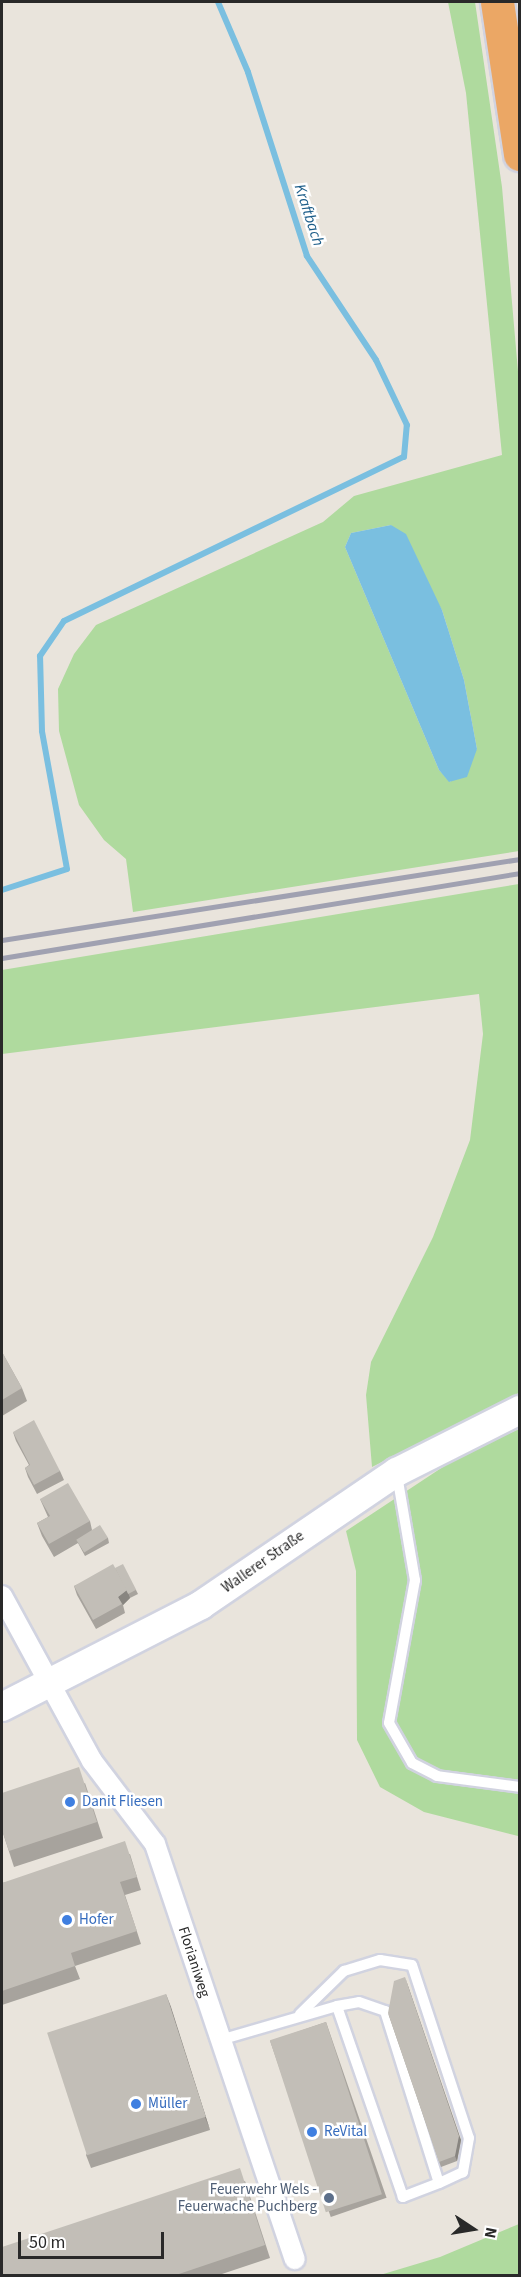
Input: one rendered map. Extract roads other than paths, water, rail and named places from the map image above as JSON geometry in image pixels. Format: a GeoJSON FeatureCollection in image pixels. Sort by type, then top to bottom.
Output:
{"type":"FeatureCollection","features":[{"type":"Feature","properties":{"kind":"highway"},"geometry":{"type":"LineString","coordinates":[[498,2],[519,154]]}},
{"type":"Feature","properties":{"kind":"street","name":"Wallerer Straße"},"geometry":{"type":"LineString","coordinates":[[2,1707],[52,1685],[201,1605],[397,1472],[454,1439],[519,1410]]}},
{"type":"Feature","properties":{"kind":"street","name":"Florianiweg"},"geometry":{"type":"LineString","coordinates":[[2,1596],[52,1685],[86,1764],[155,1844],[295,2259]]}},
{"type":"Feature","properties":{"kind":"lane"},"geometry":{"type":"LineString","coordinates":[[397,1472],[415,1580],[389,1723],[412,1764],[437,1776],[519,1787]]}},
{"type":"Feature","properties":{"kind":"lane"},"geometry":{"type":"LineString","coordinates":[[299,2015],[344,1971],[380,1960],[412,1965],[469,2138],[463,2172],[404,2197],[338,2006]]}},
{"type":"Feature","properties":{"kind":"lane"},"geometry":{"type":"LineString","coordinates":[[220,2040],[299,2015],[359,2002],[385,2011],[439,2182]]}},
{"type":"Feature","properties":{"kind":"water"},"geometry":{"type":"Polygon","coordinates":[[[391,525],[406,534],[442,610],[464,680],[477,749],[467,777],[449,782],[439,770],[345,547],[351,533],[391,525]]]}},
{"type":"Feature","properties":{"kind":"waterway","name":"Kraftbach"},"geometry":{"type":"LineString","coordinates":[[2,890],[67,869],[42,731],[40,656],[64,621],[404,457],[407,425],[376,360],[307,256],[248,72],[218,2]]}},
{"type":"Feature","properties":{"kind":"railway"},"geometry":{"type":"LineString","coordinates":[[2,940],[520,859]]}},
{"type":"Feature","properties":{"kind":"railway"},"geometry":{"type":"LineString","coordinates":[[2,958],[520,873]]}},
{"type":"Feature","properties":{"kind":"place","name":"Danit Fliesen"},"geometry":{"type":"Point","coordinates":[70,1802]}},
{"type":"Feature","properties":{"kind":"place","name":"Hofer"},"geometry":{"type":"Point","coordinates":[67,1920]}},
{"type":"Feature","properties":{"kind":"place","name":"Müller"},"geometry":{"type":"Point","coordinates":[136,2104]}},
{"type":"Feature","properties":{"kind":"place","name":"ReVital"},"geometry":{"type":"Point","coordinates":[312,2132]}},
{"type":"Feature","properties":{"kind":"place","name":"Feuerwehr Wels - Feuerwache Puchberg"},"geometry":{"type":"Point","coordinates":[329,2198]}}]}
